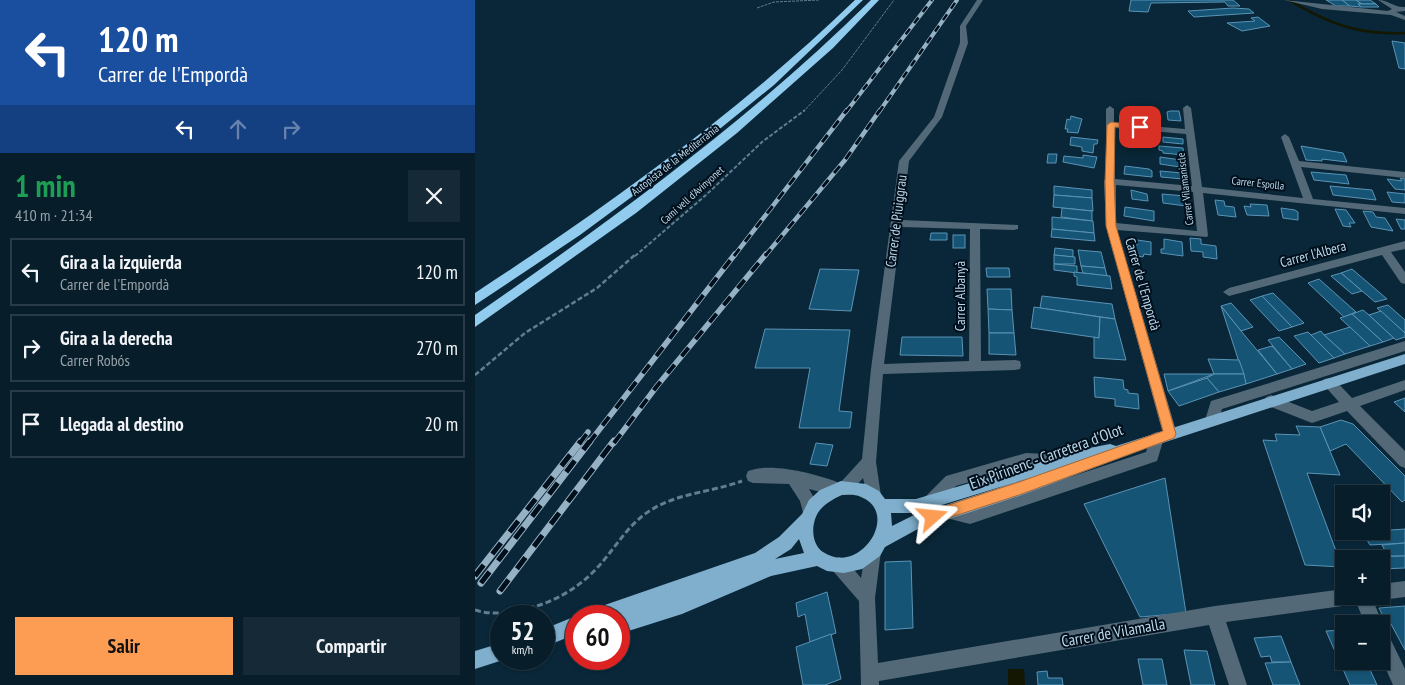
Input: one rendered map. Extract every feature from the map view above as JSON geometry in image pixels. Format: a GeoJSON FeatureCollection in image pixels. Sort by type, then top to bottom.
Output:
{"type":"FeatureCollection","features":[{"type":"Feature","properties":{"kind":"highway","name":"Autopista de la Mediterrània"},"geometry":{"type":"LineString","coordinates":[[475,300],[587,224],[697,142],[783,72],[859,0]]}},
{"type":"Feature","properties":{"kind":"highway","name":"Autopista de la Mediterrània"},"geometry":{"type":"LineString","coordinates":[[475,322],[603,231],[713,147],[827,49],[875,0]]}},
{"type":"Feature","properties":{"kind":"main road","name":"Eix Pirinenc - Carretera d'Olot"},"geometry":{"type":"LineString","coordinates":[[877,546],[911,524],[1064,473],[1142,443],[1405,359]]}},
{"type":"Feature","properties":{"kind":"main road","name":"Eix Pirinenc - Carretera d'Olot"},"geometry":{"type":"LineString","coordinates":[[877,501],[917,506],[1084,455],[1142,443]]}},
{"type":"Feature","properties":{"kind":"main road"},"geometry":{"type":"LineString","coordinates":[[630,605],[759,560],[785,543],[821,498],[841,489],[857,488],[877,501],[885,523],[877,546],[860,561],[839,565],[818,558],[771,568],[682,605],[630,622]]}},
{"type":"Feature","properties":{"kind":"main road"},"geometry":{"type":"LineString","coordinates":[[807,516],[806,541],[818,558]]}},
{"type":"Feature","properties":{"kind":"main road"},"geometry":{"type":"LineString","coordinates":[[475,660],[490,655]]}},
{"type":"Feature","properties":{"kind":"street","name":"Carrer de Piuiggrau"},"geometry":{"type":"LineString","coordinates":[[877,501],[869,462],[877,369],[904,161],[938,116],[964,44],[963,26],[980,0]]}},
{"type":"Feature","properties":{"kind":"street"},"geometry":{"type":"LineString","coordinates":[[1322,0],[1331,8]]}},
{"type":"Feature","properties":{"kind":"street"},"geometry":{"type":"LineString","coordinates":[[1381,0],[1400,10],[1405,18]]}},
{"type":"Feature","properties":{"kind":"street"},"geometry":{"type":"LineString","coordinates":[[1291,1],[1331,8],[1400,10]]}},
{"type":"Feature","properties":{"kind":"street","name":"Carrer Vilamaniscle"},"geometry":{"type":"LineString","coordinates":[[1111,226],[1203,235],[1187,108]]}},
{"type":"Feature","properties":{"kind":"street","name":"Carrer de l'Empordà"},"geometry":{"type":"LineString","coordinates":[[1110,110],[1109,181],[1111,226],[1163,436]]}},
{"type":"Feature","properties":{"kind":"street"},"geometry":{"type":"LineString","coordinates":[[1111,125],[1191,132]]}},
{"type":"Feature","properties":{"kind":"street"},"geometry":{"type":"LineString","coordinates":[[1285,137],[1309,201]]}},
{"type":"Feature","properties":{"kind":"street"},"geometry":{"type":"LineString","coordinates":[[1296,164],[1405,174]]}},
{"type":"Feature","properties":{"kind":"street","name":"Carrer Espolla"},"geometry":{"type":"LineString","coordinates":[[1109,181],[1405,211]]}},
{"type":"Feature","properties":{"kind":"street"},"geometry":{"type":"LineString","coordinates":[[895,223],[1014,227]]}},
{"type":"Feature","properties":{"kind":"street","name":"Carrer Albanyà"},"geometry":{"type":"LineString","coordinates":[[975,226],[975,366]]}},
{"type":"Feature","properties":{"kind":"street","name":"Carrer l'Albera"},"geometry":{"type":"LineString","coordinates":[[1229,292],[1405,244]]}},
{"type":"Feature","properties":{"kind":"street"},"geometry":{"type":"LineString","coordinates":[[1384,250],[1405,280]]}},
{"type":"Feature","properties":{"kind":"street"},"geometry":{"type":"LineString","coordinates":[[1212,420],[1216,406],[1405,346]]}},
{"type":"Feature","properties":{"kind":"street"},"geometry":{"type":"LineString","coordinates":[[877,369],[1015,365]]}},
{"type":"Feature","properties":{"kind":"street"},"geometry":{"type":"LineString","coordinates":[[1329,383],[1405,461]]}},
{"type":"Feature","properties":{"kind":"street"},"geometry":{"type":"LineString","coordinates":[[1271,402],[1313,417],[1405,385]]}},
{"type":"Feature","properties":{"kind":"street"},"geometry":{"type":"LineString","coordinates":[[947,512],[970,517],[1152,456],[1163,436]]}},
{"type":"Feature","properties":{"kind":"street"},"geometry":{"type":"LineString","coordinates":[[753,476],[771,474],[793,477],[841,489],[869,462]]}},
{"type":"Feature","properties":{"kind":"street"},"geometry":{"type":"LineString","coordinates":[[793,477],[802,490],[807,516]]}},
{"type":"Feature","properties":{"kind":"street"},"geometry":{"type":"LineString","coordinates":[[871,679],[867,598],[877,546]]}},
{"type":"Feature","properties":{"kind":"street"},"geometry":{"type":"LineString","coordinates":[[839,565],[867,598]]}},
{"type":"Feature","properties":{"kind":"street"},"geometry":{"type":"LineString","coordinates":[[1390,591],[1405,589]]}},
{"type":"Feature","properties":{"kind":"street","name":"Carrer de Vilamalla"},"geometry":{"type":"LineString","coordinates":[[871,679],[1215,614],[1335,599]]}},
{"type":"Feature","properties":{"kind":"street"},"geometry":{"type":"LineString","coordinates":[[1215,614],[1238,685]]}},
{"type":"Feature","properties":{"kind":"street"},"geometry":{"type":"LineString","coordinates":[[1390,657],[1403,685]]}},
{"type":"Feature","properties":{"kind":"path"},"geometry":{"type":"LineString","coordinates":[[757,8],[775,2],[819,0]]}},
{"type":"Feature","properties":{"kind":"path","name":"Camí vell d'Avinyonet"},"geometry":{"type":"LineString","coordinates":[[475,375],[525,333],[597,288],[707,195],[762,142],[803,112],[842,70],[894,0]]}},
{"type":"Feature","properties":{"kind":"path"},"geometry":{"type":"LineString","coordinates":[[475,610],[504,613],[532,609],[555,600],[578,586],[598,568],[630,525],[652,508],[681,498],[725,488],[753,476]]}},
{"type":"Feature","properties":{"kind":"shaded area"},"geometry":{"type":"Polygon","coordinates":[[[1008,669],[1024,669],[1025,685],[1008,685],[1008,669]]]}},
{"type":"Feature","properties":{"kind":"building"},"geometry":{"type":"Polygon","coordinates":[[[1131,0],[1233,0],[1240,6],[1228,6],[1225,2],[1151,3],[1148,12],[1129,11],[1131,0]]]}},
{"type":"Feature","properties":{"kind":"building"},"geometry":{"type":"Polygon","coordinates":[[[1326,0],[1342,0],[1350,6],[1336,6],[1326,0]]]}},
{"type":"Feature","properties":{"kind":"building"},"geometry":{"type":"Polygon","coordinates":[[[1342,0],[1356,0],[1362,4],[1358,4],[1361,7],[1350,6],[1342,0]]]}},
{"type":"Feature","properties":{"kind":"building"},"geometry":{"type":"Polygon","coordinates":[[[1356,0],[1370,0],[1376,4],[1362,4],[1356,0]]]}},
{"type":"Feature","properties":{"kind":"building"},"geometry":{"type":"Polygon","coordinates":[[[1358,4],[1376,4],[1379,7],[1361,7],[1358,4]]]}},
{"type":"Feature","properties":{"kind":"building"},"geometry":{"type":"Polygon","coordinates":[[[1233,8],[1249,9],[1254,13],[1194,17],[1188,11],[1233,8]]]}},
{"type":"Feature","properties":{"kind":"building"},"geometry":{"type":"Polygon","coordinates":[[[1258,17],[1270,26],[1242,31],[1227,23],[1255,21],[1251,18],[1258,17]]]}},
{"type":"Feature","properties":{"kind":"building"},"geometry":{"type":"Polygon","coordinates":[[[1392,41],[1405,43],[1405,69],[1399,68],[1392,41]]]}},
{"type":"Feature","properties":{"kind":"building"},"geometry":{"type":"Polygon","coordinates":[[[1179,111],[1181,121],[1168,120],[1167,112],[1179,111]]]}},
{"type":"Feature","properties":{"kind":"building"},"geometry":{"type":"Polygon","coordinates":[[[1127,114],[1138,115],[1138,123],[1123,121],[1127,114]]]}},
{"type":"Feature","properties":{"kind":"building"},"geometry":{"type":"Polygon","coordinates":[[[1071,116],[1082,119],[1078,133],[1067,132],[1068,129],[1065,129],[1067,119],[1070,120],[1071,116]]]}},
{"type":"Feature","properties":{"kind":"building"},"geometry":{"type":"Polygon","coordinates":[[[1071,137],[1098,140],[1097,144],[1094,144],[1093,153],[1082,151],[1082,147],[1070,145],[1071,137]]]}},
{"type":"Feature","properties":{"kind":"building"},"geometry":{"type":"Polygon","coordinates":[[[1163,137],[1183,139],[1183,144],[1163,142],[1163,137]]]}},
{"type":"Feature","properties":{"kind":"building"},"geometry":{"type":"Polygon","coordinates":[[[1159,146],[1183,148],[1184,155],[1163,153],[1163,151],[1159,150],[1159,146]]]}},
{"type":"Feature","properties":{"kind":"building"},"geometry":{"type":"Polygon","coordinates":[[[1301,146],[1343,153],[1347,162],[1322,159],[1322,161],[1306,160],[1301,146]]]}},
{"type":"Feature","properties":{"kind":"building"},"geometry":{"type":"Polygon","coordinates":[[[1048,154],[1057,154],[1056,163],[1047,163],[1048,154]]]}},
{"type":"Feature","properties":{"kind":"building"},"geometry":{"type":"Polygon","coordinates":[[[1083,155],[1097,157],[1094,168],[1063,162],[1064,156],[1083,158],[1083,155]]]}},
{"type":"Feature","properties":{"kind":"building"},"geometry":{"type":"Polygon","coordinates":[[[1160,157],[1181,160],[1181,162],[1187,163],[1187,168],[1160,164],[1160,157]]]}},
{"type":"Feature","properties":{"kind":"building"},"geometry":{"type":"Polygon","coordinates":[[[1125,166],[1149,169],[1152,171],[1152,177],[1124,174],[1125,166]]]}},
{"type":"Feature","properties":{"kind":"building"},"geometry":{"type":"Polygon","coordinates":[[[1160,171],[1182,173],[1183,179],[1161,177],[1160,171]]]}},
{"type":"Feature","properties":{"kind":"building"},"geometry":{"type":"Polygon","coordinates":[[[1311,172],[1346,175],[1349,184],[1314,180],[1311,172]]]}},
{"type":"Feature","properties":{"kind":"building"},"geometry":{"type":"Polygon","coordinates":[[[1400,178],[1405,179],[1405,190],[1395,189],[1387,179],[1402,181],[1400,178]]]}},
{"type":"Feature","properties":{"kind":"building"},"geometry":{"type":"Polygon","coordinates":[[[1054,186],[1092,190],[1092,198],[1054,195],[1054,186]]]}},
{"type":"Feature","properties":{"kind":"building"},"geometry":{"type":"Polygon","coordinates":[[[1330,186],[1372,190],[1376,200],[1333,195],[1330,186]]]}},
{"type":"Feature","properties":{"kind":"building"},"geometry":{"type":"Polygon","coordinates":[[[1131,190],[1147,194],[1148,201],[1132,199],[1131,190]]]}},
{"type":"Feature","properties":{"kind":"building"},"geometry":{"type":"Polygon","coordinates":[[[1387,192],[1405,194],[1405,203],[1392,202],[1387,192]]]}},
{"type":"Feature","properties":{"kind":"building"},"geometry":{"type":"Polygon","coordinates":[[[1162,194],[1185,196],[1186,206],[1163,203],[1162,194]]]}},
{"type":"Feature","properties":{"kind":"building"},"geometry":{"type":"Polygon","coordinates":[[[1054,195],[1092,198],[1093,211],[1053,207],[1054,195]]]}},
{"type":"Feature","properties":{"kind":"building"},"geometry":{"type":"Polygon","coordinates":[[[1215,200],[1224,201],[1225,206],[1234,207],[1236,217],[1218,215],[1215,200]]]}},
{"type":"Feature","properties":{"kind":"building"},"geometry":{"type":"Polygon","coordinates":[[[1250,204],[1267,205],[1269,216],[1247,215],[1244,206],[1251,207],[1250,204]]]}},
{"type":"Feature","properties":{"kind":"building"},"geometry":{"type":"Polygon","coordinates":[[[1125,207],[1154,211],[1154,221],[1124,216],[1125,207]]]}},
{"type":"Feature","properties":{"kind":"building"},"geometry":{"type":"Polygon","coordinates":[[[1062,208],[1092,211],[1092,221],[1061,217],[1062,208]]]}},
{"type":"Feature","properties":{"kind":"building"},"geometry":{"type":"Polygon","coordinates":[[[1281,208],[1298,212],[1298,220],[1283,218],[1281,208]]]}},
{"type":"Feature","properties":{"kind":"building"},"geometry":{"type":"Polygon","coordinates":[[[1335,209],[1346,210],[1355,223],[1349,223],[1351,227],[1343,226],[1335,209]]]}},
{"type":"Feature","properties":{"kind":"building"},"geometry":{"type":"Polygon","coordinates":[[[1363,211],[1373,212],[1376,217],[1385,218],[1393,231],[1371,227],[1363,211]]]}},
{"type":"Feature","properties":{"kind":"building"},"geometry":{"type":"Polygon","coordinates":[[[1052,217],[1093,221],[1094,233],[1052,229],[1052,217]]]}},
{"type":"Feature","properties":{"kind":"building"},"geometry":{"type":"Polygon","coordinates":[[[1396,219],[1405,220],[1405,229],[1401,229],[1396,219]]]}},
{"type":"Feature","properties":{"kind":"building"},"geometry":{"type":"Polygon","coordinates":[[[1052,229],[1094,233],[1095,241],[1051,237],[1052,229]]]}},
{"type":"Feature","properties":{"kind":"building"},"geometry":{"type":"Polygon","coordinates":[[[931,233],[947,233],[947,240],[930,240],[931,233]]]}},
{"type":"Feature","properties":{"kind":"building"},"geometry":{"type":"Polygon","coordinates":[[[953,235],[965,235],[965,248],[953,248],[953,235]]]}},
{"type":"Feature","properties":{"kind":"building"},"geometry":{"type":"Polygon","coordinates":[[[1190,238],[1201,239],[1201,244],[1216,246],[1217,259],[1203,257],[1203,252],[1191,251],[1190,238]]]}},
{"type":"Feature","properties":{"kind":"building"},"geometry":{"type":"Polygon","coordinates":[[[1164,239],[1182,242],[1183,256],[1161,253],[1161,249],[1164,249],[1164,239]]]}},
{"type":"Feature","properties":{"kind":"building"},"geometry":{"type":"Polygon","coordinates":[[[1137,240],[1151,242],[1151,255],[1144,254],[1143,257],[1133,255],[1134,245],[1137,245],[1137,240]]]}},
{"type":"Feature","properties":{"kind":"building"},"geometry":{"type":"Polygon","coordinates":[[[1055,248],[1073,250],[1073,257],[1054,255],[1055,248]]]}},
{"type":"Feature","properties":{"kind":"building"},"geometry":{"type":"Polygon","coordinates":[[[1078,250],[1101,252],[1105,268],[1081,266],[1078,250]]]}},
{"type":"Feature","properties":{"kind":"building"},"geometry":{"type":"Polygon","coordinates":[[[1054,255],[1075,257],[1075,264],[1054,264],[1054,255]]]}},
{"type":"Feature","properties":{"kind":"building"},"geometry":{"type":"Polygon","coordinates":[[[1054,264],[1077,266],[1077,273],[1054,270],[1054,264]]]}},
{"type":"Feature","properties":{"kind":"building"},"geometry":{"type":"Polygon","coordinates":[[[1081,266],[1105,268],[1107,276],[1083,273],[1081,266]]]}},
{"type":"Feature","properties":{"kind":"building"},"geometry":{"type":"Polygon","coordinates":[[[986,268],[1009,268],[1010,277],[987,277],[986,268]]]}},
{"type":"Feature","properties":{"kind":"building"},"geometry":{"type":"Polygon","coordinates":[[[820,269],[859,270],[851,311],[809,309],[820,269]]]}},
{"type":"Feature","properties":{"kind":"building"},"geometry":{"type":"Polygon","coordinates":[[[1352,269],[1387,299],[1375,302],[1341,273],[1352,269]]]}},
{"type":"Feature","properties":{"kind":"building"},"geometry":{"type":"Polygon","coordinates":[[[1074,272],[1110,276],[1112,289],[1077,285],[1077,277],[1074,276],[1074,272]]]}},
{"type":"Feature","properties":{"kind":"building"},"geometry":{"type":"Polygon","coordinates":[[[1341,273],[1362,291],[1352,294],[1331,276],[1341,273]]]}},
{"type":"Feature","properties":{"kind":"building"},"geometry":{"type":"Polygon","coordinates":[[[1319,279],[1356,312],[1344,317],[1308,283],[1319,279]]]}},
{"type":"Feature","properties":{"kind":"building"},"geometry":{"type":"Polygon","coordinates":[[[987,289],[1011,289],[1012,310],[988,309],[987,289]]]}},
{"type":"Feature","properties":{"kind":"building"},"geometry":{"type":"Polygon","coordinates":[[[1273,293],[1304,323],[1292,327],[1262,296],[1273,293]]]}},
{"type":"Feature","properties":{"kind":"building"},"geometry":{"type":"Polygon","coordinates":[[[1042,296],[1112,304],[1115,319],[1040,308],[1042,296]]]}},
{"type":"Feature","properties":{"kind":"building"},"geometry":{"type":"Polygon","coordinates":[[[1262,296],[1292,327],[1279,331],[1250,300],[1262,296]]]}},
{"type":"Feature","properties":{"kind":"building"},"geometry":{"type":"Polygon","coordinates":[[[1231,303],[1253,327],[1241,331],[1221,306],[1231,303]]]}},
{"type":"Feature","properties":{"kind":"building"},"geometry":{"type":"Polygon","coordinates":[[[1388,305],[1405,320],[1405,333],[1377,308],[1388,305]]]}},
{"type":"Feature","properties":{"kind":"building"},"geometry":{"type":"Polygon","coordinates":[[[1221,306],[1241,331],[1277,374],[1246,384],[1221,306]]]}},
{"type":"Feature","properties":{"kind":"building"},"geometry":{"type":"Polygon","coordinates":[[[1034,307],[1100,317],[1099,338],[1031,328],[1034,307]]]}},
{"type":"Feature","properties":{"kind":"building"},"geometry":{"type":"Polygon","coordinates":[[[988,309],[1012,310],[1014,333],[989,333],[988,309]]]}},
{"type":"Feature","properties":{"kind":"building"},"geometry":{"type":"Polygon","coordinates":[[[1363,310],[1394,338],[1383,342],[1352,314],[1363,310]]]}},
{"type":"Feature","properties":{"kind":"building"},"geometry":{"type":"Polygon","coordinates":[[[1381,311],[1405,333],[1405,337],[1396,340],[1369,315],[1381,311]]]}},
{"type":"Feature","properties":{"kind":"building"},"geometry":{"type":"Polygon","coordinates":[[[1352,314],[1383,342],[1370,346],[1340,318],[1352,314]]]}},
{"type":"Feature","properties":{"kind":"building"},"geometry":{"type":"Polygon","coordinates":[[[1100,317],[1115,319],[1126,360],[1094,358],[1094,337],[1099,338],[1100,317]]]}},
{"type":"Feature","properties":{"kind":"building"},"geometry":{"type":"Polygon","coordinates":[[[1350,327],[1370,346],[1345,354],[1324,335],[1350,327]]]}},
{"type":"Feature","properties":{"kind":"building"},"geometry":{"type":"Polygon","coordinates":[[[765,329],[850,330],[839,411],[852,412],[850,428],[799,428],[810,368],[755,368],[765,329]]]}},
{"type":"Feature","properties":{"kind":"building"},"geometry":{"type":"Polygon","coordinates":[[[1321,331],[1345,354],[1334,358],[1311,335],[1321,331]]]}},
{"type":"Feature","properties":{"kind":"building"},"geometry":{"type":"Polygon","coordinates":[[[1308,332],[1334,358],[1319,363],[1294,336],[1308,332]]]}},
{"type":"Feature","properties":{"kind":"building"},"geometry":{"type":"Polygon","coordinates":[[[989,333],[1014,333],[1016,355],[989,354],[989,333]]]}},
{"type":"Feature","properties":{"kind":"building"},"geometry":{"type":"Polygon","coordinates":[[[902,337],[962,337],[963,356],[900,355],[902,337]]]}},
{"type":"Feature","properties":{"kind":"building"},"geometry":{"type":"Polygon","coordinates":[[[1279,337],[1306,364],[1292,369],[1268,340],[1279,337]]]}},
{"type":"Feature","properties":{"kind":"building"},"geometry":{"type":"Polygon","coordinates":[[[1272,346],[1292,369],[1277,374],[1258,350],[1272,346]]]}},
{"type":"Feature","properties":{"kind":"building"},"geometry":{"type":"Polygon","coordinates":[[[1208,359],[1239,360],[1244,374],[1214,374],[1208,359]]]}},
{"type":"Feature","properties":{"kind":"building"},"geometry":{"type":"Polygon","coordinates":[[[1164,374],[1214,374],[1168,391],[1164,374]]]}},
{"type":"Feature","properties":{"kind":"building"},"geometry":{"type":"Polygon","coordinates":[[[1214,374],[1244,374],[1246,384],[1219,392],[1207,378],[1214,374]]]}},
{"type":"Feature","properties":{"kind":"building"},"geometry":{"type":"Polygon","coordinates":[[[1094,377],[1123,380],[1124,389],[1128,390],[1128,393],[1138,394],[1139,409],[1115,406],[1115,399],[1095,397],[1094,377]]]}},
{"type":"Feature","properties":{"kind":"building"},"geometry":{"type":"Polygon","coordinates":[[[1207,378],[1219,392],[1179,406],[1168,391],[1207,378]]]}},
{"type":"Feature","properties":{"kind":"building"},"geometry":{"type":"Polygon","coordinates":[[[1405,398],[1405,412],[1394,402],[1405,398]]]}},
{"type":"Feature","properties":{"kind":"building"},"geometry":{"type":"Polygon","coordinates":[[[1341,420],[1353,424],[1405,476],[1405,500],[1402,502],[1390,490],[1390,485],[1386,485],[1346,444],[1330,451],[1320,427],[1341,420]]]}},
{"type":"Feature","properties":{"kind":"building"},"geometry":{"type":"Polygon","coordinates":[[[1296,426],[1320,427],[1340,475],[1307,473],[1336,550],[1335,567],[1305,565],[1263,440],[1277,441],[1275,434],[1300,435],[1296,426]]]}},
{"type":"Feature","properties":{"kind":"building"},"geometry":{"type":"Polygon","coordinates":[[[816,443],[833,445],[827,466],[810,464],[816,443]]]}},
{"type":"Feature","properties":{"kind":"building"},"geometry":{"type":"Polygon","coordinates":[[[1165,478],[1186,613],[1140,617],[1084,504],[1165,478]]]}},
{"type":"Feature","properties":{"kind":"building"},"geometry":{"type":"Polygon","coordinates":[[[1405,529],[1405,543],[1370,545],[1367,540],[1390,540],[1390,530],[1405,529]]]}},
{"type":"Feature","properties":{"kind":"building"},"geometry":{"type":"Polygon","coordinates":[[[1405,543],[1405,556],[1390,556],[1390,550],[1385,550],[1382,545],[1405,543]]]}},
{"type":"Feature","properties":{"kind":"building"},"geometry":{"type":"Polygon","coordinates":[[[1390,556],[1405,556],[1405,568],[1390,569],[1390,556]]]}},
{"type":"Feature","properties":{"kind":"building"},"geometry":{"type":"Polygon","coordinates":[[[911,561],[913,628],[885,630],[885,562],[911,561]]]}},
{"type":"Feature","properties":{"kind":"building"},"geometry":{"type":"Polygon","coordinates":[[[827,592],[836,633],[810,642],[805,614],[798,617],[796,603],[827,592]]]}},
{"type":"Feature","properties":{"kind":"building"},"geometry":{"type":"Polygon","coordinates":[[[1405,606],[1405,650],[1390,624],[1390,615],[1382,615],[1379,608],[1405,606]]]}},
{"type":"Feature","properties":{"kind":"building"},"geometry":{"type":"Polygon","coordinates":[[[1335,630],[1335,651],[1326,631],[1335,630]]]}},
{"type":"Feature","properties":{"kind":"building"},"geometry":{"type":"Polygon","coordinates":[[[831,634],[841,679],[825,685],[803,685],[796,647],[831,634]]]}},
{"type":"Feature","properties":{"kind":"building"},"geometry":{"type":"Polygon","coordinates":[[[1281,636],[1291,662],[1272,662],[1270,656],[1261,657],[1254,638],[1281,636]]]}},
{"type":"Feature","properties":{"kind":"building"},"geometry":{"type":"Polygon","coordinates":[[[1184,650],[1207,651],[1215,685],[1191,685],[1184,650]]]}},
{"type":"Feature","properties":{"kind":"building"},"geometry":{"type":"Polygon","coordinates":[[[1138,659],[1162,659],[1167,685],[1143,685],[1138,659]]]}},
{"type":"Feature","properties":{"kind":"building"},"geometry":{"type":"Polygon","coordinates":[[[1291,662],[1300,685],[1273,685],[1265,663],[1291,662]]]}},
{"type":"Feature","properties":{"kind":"building"},"geometry":{"type":"Polygon","coordinates":[[[1343,670],[1370,670],[1377,685],[1350,685],[1343,670]]]}},
{"type":"Feature","properties":{"kind":"building"},"geometry":{"type":"Polygon","coordinates":[[[1047,671],[1048,678],[1062,678],[1063,685],[1038,685],[1037,672],[1047,671]]]}},
{"type":"Feature","properties":{"kind":"waterway"},"geometry":{"type":"LineString","coordinates":[[1289,0],[1317,16],[1358,30],[1405,33]]}},
{"type":"Feature","properties":{"kind":"railway"},"geometry":{"type":"LineString","coordinates":[[846,112],[932,0]]}},
{"type":"Feature","properties":{"kind":"railway"},"geometry":{"type":"LineString","coordinates":[[879,112],[957,0]]}},
{"type":"Feature","properties":{"kind":"railway"},"geometry":{"type":"LineString","coordinates":[[734,256],[847,110]]}},
{"type":"Feature","properties":{"kind":"railway"},"geometry":{"type":"LineString","coordinates":[[765,256],[845,160],[880,110]]}},
{"type":"Feature","properties":{"kind":"railway"},"geometry":{"type":"LineString","coordinates":[[589,443],[735,254]]}},
{"type":"Feature","properties":{"kind":"railway"},"geometry":{"type":"LineString","coordinates":[[614,443],[657,386],[766,254]]}},
{"type":"Feature","properties":{"kind":"railway"},"geometry":{"type":"LineString","coordinates":[[580,443],[588,432]]}},
{"type":"Feature","properties":{"kind":"railway"},"geometry":{"type":"LineString","coordinates":[[475,576],[581,441]]}},
{"type":"Feature","properties":{"kind":"railway"},"geometry":{"type":"LineString","coordinates":[[481,583],[590,441]]}},
{"type":"Feature","properties":{"kind":"railway"},"geometry":{"type":"LineString","coordinates":[[500,591],[614,441]]}},
{"type":"Feature","properties":{"kind":"route"},"geometry":{"type":"LineString","coordinates":[[933,517],[1019,489],[1170,434],[1111,226],[1109,181],[1111,125],[1140,127]]}}]}
